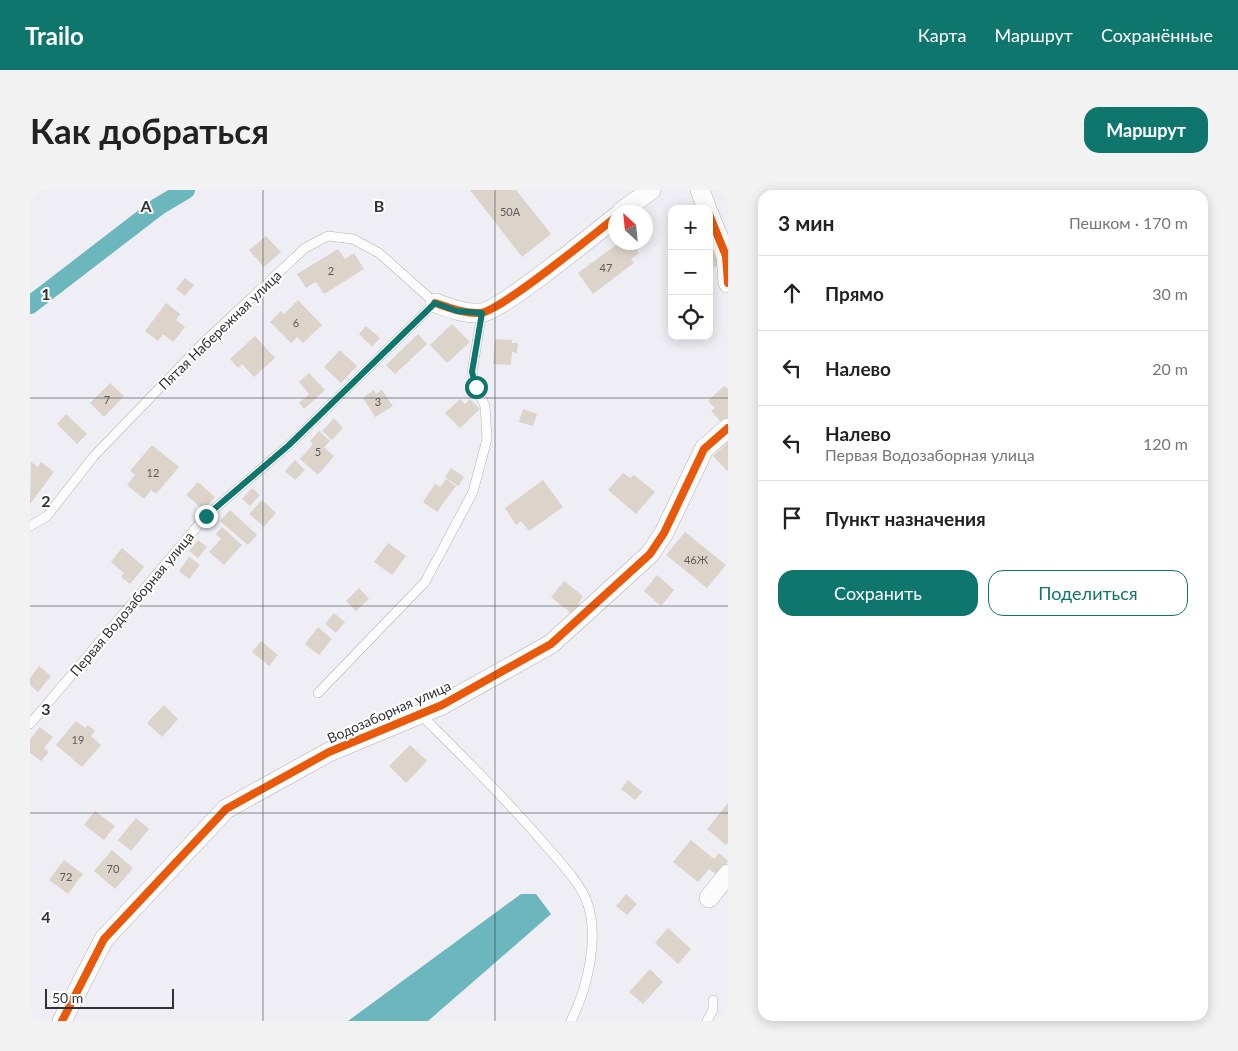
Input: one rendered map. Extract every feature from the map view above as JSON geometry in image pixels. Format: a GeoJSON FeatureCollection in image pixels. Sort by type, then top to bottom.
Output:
{"type":"FeatureCollection","features":[{"type":"Feature","properties":{"kind":"street"},"geometry":{"type":"LineString","coordinates":[[631,205],[651,190]]}},
{"type":"Feature","properties":{"kind":"street"},"geometry":{"type":"LineString","coordinates":[[700,190],[706,205]]}},
{"type":"Feature","properties":{"kind":"street"},"geometry":{"type":"LineString","coordinates":[[435,303],[457,311],[482,313],[543,274],[608,223]]}},
{"type":"Feature","properties":{"kind":"street"},"geometry":{"type":"LineString","coordinates":[[713,223],[727,255],[728,283]]}},
{"type":"Feature","properties":{"kind":"street","name":"Водозаборная улица"},"geometry":{"type":"LineString","coordinates":[[62,1021],[104,939],[226,808],[330,752],[442,705],[551,644],[650,554],[664,533],[704,450],[728,428]]}},
{"type":"Feature","properties":{"kind":"street"},"geometry":{"type":"LineString","coordinates":[[709,898],[728,874]]}},
{"type":"Feature","properties":{"kind":"lane","name":"Пятая Набережная улица"},"geometry":{"type":"LineString","coordinates":[[30,526],[47,516],[94,456],[203,343],[305,248],[328,236],[354,239],[379,253],[435,303]]}},
{"type":"Feature","properties":{"kind":"lane","name":"Первая Водозаборная улица"},"geometry":{"type":"LineString","coordinates":[[30,724],[206,516],[289,445],[435,303]]}},
{"type":"Feature","properties":{"kind":"lane"},"geometry":{"type":"LineString","coordinates":[[318,693],[425,582],[473,492],[487,439],[485,406],[476,387],[472,372],[482,313]]}},
{"type":"Feature","properties":{"kind":"lane"},"geometry":{"type":"LineString","coordinates":[[420,714],[512,806],[566,868],[587,902],[593,949],[578,1006],[571,1021]]}},
{"type":"Feature","properties":{"kind":"lane"},"geometry":{"type":"LineString","coordinates":[[707,1021],[714,1010],[713,1000]]}},
{"type":"Feature","properties":{"kind":"water"},"geometry":{"type":"Polygon","coordinates":[[[521,894],[536,894],[551,914],[428,1021],[348,1021],[521,894]]]}},
{"type":"Feature","properties":{"kind":"building"},"geometry":{"type":"Polygon","coordinates":[[[470,190],[516,190],[551,234],[522,257],[470,190]]]}},
{"type":"Feature","properties":{"kind":"building"},"geometry":{"type":"Polygon","coordinates":[[[266,236],[281,252],[264,267],[249,250],[266,236]]]}},
{"type":"Feature","properties":{"kind":"building"},"geometry":{"type":"Polygon","coordinates":[[[713,248],[721,263],[713,268],[713,248]]]}},
{"type":"Feature","properties":{"kind":"building"},"geometry":{"type":"Polygon","coordinates":[[[338,249],[345,259],[354,253],[364,269],[324,294],[316,282],[306,288],[297,274],[338,249]]]}},
{"type":"Feature","properties":{"kind":"building"},"geometry":{"type":"Polygon","coordinates":[[[609,250],[637,250],[639,253],[631,259],[634,263],[593,294],[578,273],[609,250]]]}},
{"type":"Feature","properties":{"kind":"building"},"geometry":{"type":"Polygon","coordinates":[[[185,278],[194,285],[185,296],[176,289],[185,278]]]}},
{"type":"Feature","properties":{"kind":"building"},"geometry":{"type":"Polygon","coordinates":[[[298,300],[322,325],[303,343],[297,337],[291,343],[270,322],[281,311],[284,314],[298,300]]]}},
{"type":"Feature","properties":{"kind":"building"},"geometry":{"type":"Polygon","coordinates":[[[166,303],[180,314],[176,320],[185,327],[173,342],[163,334],[158,341],[145,331],[166,303]]]}},
{"type":"Feature","properties":{"kind":"building"},"geometry":{"type":"Polygon","coordinates":[[[452,324],[470,342],[447,363],[430,345],[452,324]]]}},
{"type":"Feature","properties":{"kind":"building"},"geometry":{"type":"Polygon","coordinates":[[[366,326],[380,338],[372,347],[359,334],[366,326]]]}},
{"type":"Feature","properties":{"kind":"building"},"geometry":{"type":"Polygon","coordinates":[[[418,334],[427,344],[395,374],[386,365],[418,334]]]}},
{"type":"Feature","properties":{"kind":"building"},"geometry":{"type":"Polygon","coordinates":[[[255,336],[275,358],[254,377],[242,364],[238,368],[230,359],[255,336]]]}},
{"type":"Feature","properties":{"kind":"building"},"geometry":{"type":"Polygon","coordinates":[[[495,339],[512,340],[512,343],[518,343],[517,353],[512,352],[511,365],[493,364],[495,339]]]}},
{"type":"Feature","properties":{"kind":"building"},"geometry":{"type":"Polygon","coordinates":[[[340,350],[357,366],[341,383],[324,367],[340,350]]]}},
{"type":"Feature","properties":{"kind":"building"},"geometry":{"type":"Polygon","coordinates":[[[309,373],[325,390],[304,409],[299,403],[309,394],[299,382],[309,373]]]}},
{"type":"Feature","properties":{"kind":"building"},"geometry":{"type":"Polygon","coordinates":[[[110,383],[124,396],[104,417],[90,403],[110,383]]]}},
{"type":"Feature","properties":{"kind":"building"},"geometry":{"type":"Polygon","coordinates":[[[724,386],[728,389],[728,419],[723,424],[711,411],[715,408],[708,401],[724,386]]]}},
{"type":"Feature","properties":{"kind":"building"},"geometry":{"type":"Polygon","coordinates":[[[374,390],[376,394],[382,390],[393,406],[375,417],[363,398],[374,390]]]}},
{"type":"Feature","properties":{"kind":"building"},"geometry":{"type":"Polygon","coordinates":[[[460,399],[465,404],[470,399],[480,409],[460,428],[445,413],[460,399]]]}},
{"type":"Feature","properties":{"kind":"building"},"geometry":{"type":"Polygon","coordinates":[[[523,409],[537,414],[533,426],[519,422],[523,409]]]}},
{"type":"Feature","properties":{"kind":"building"},"geometry":{"type":"Polygon","coordinates":[[[66,414],[87,434],[77,444],[57,424],[66,414]]]}},
{"type":"Feature","properties":{"kind":"building"},"geometry":{"type":"Polygon","coordinates":[[[334,418],[343,428],[332,440],[322,431],[334,418]]]}},
{"type":"Feature","properties":{"kind":"building"},"geometry":{"type":"Polygon","coordinates":[[[319,431],[330,441],[324,447],[334,456],[318,475],[300,459],[313,444],[310,441],[319,431]]]}},
{"type":"Feature","properties":{"kind":"building"},"geometry":{"type":"Polygon","coordinates":[[[728,442],[728,470],[727,471],[713,456],[728,442]]]}},
{"type":"Feature","properties":{"kind":"building"},"geometry":{"type":"Polygon","coordinates":[[[152,445],[179,467],[156,494],[151,490],[144,499],[127,485],[135,475],[130,471],[152,445]]]}},
{"type":"Feature","properties":{"kind":"building"},"geometry":{"type":"Polygon","coordinates":[[[295,460],[305,470],[295,480],[285,471],[295,460]]]}},
{"type":"Feature","properties":{"kind":"building"},"geometry":{"type":"Polygon","coordinates":[[[31,462],[38,467],[41,462],[54,472],[30,504],[31,462]]]}},
{"type":"Feature","properties":{"kind":"building"},"geometry":{"type":"Polygon","coordinates":[[[451,468],[464,477],[458,486],[445,477],[451,468]]]}},
{"type":"Feature","properties":{"kind":"building"},"geometry":{"type":"Polygon","coordinates":[[[623,473],[630,478],[634,475],[655,492],[636,514],[608,490],[623,473]]]}},
{"type":"Feature","properties":{"kind":"building"},"geometry":{"type":"Polygon","coordinates":[[[446,479],[456,486],[437,512],[423,502],[435,484],[440,487],[446,479]]]}},
{"type":"Feature","properties":{"kind":"building"},"geometry":{"type":"Polygon","coordinates":[[[543,480],[563,507],[529,531],[521,521],[516,525],[505,508],[543,480]]]}},
{"type":"Feature","properties":{"kind":"building"},"geometry":{"type":"Polygon","coordinates":[[[198,482],[215,497],[204,510],[186,495],[198,482]]]}},
{"type":"Feature","properties":{"kind":"building"},"geometry":{"type":"Polygon","coordinates":[[[252,488],[260,495],[250,506],[242,499],[252,488]]]}},
{"type":"Feature","properties":{"kind":"building"},"geometry":{"type":"Polygon","coordinates":[[[262,500],[276,513],[264,527],[249,514],[262,500]]]}},
{"type":"Feature","properties":{"kind":"building"},"geometry":{"type":"Polygon","coordinates":[[[230,510],[257,535],[248,545],[220,521],[230,510]]]}},
{"type":"Feature","properties":{"kind":"building"},"geometry":{"type":"Polygon","coordinates":[[[222,527],[242,545],[224,565],[209,552],[221,539],[216,534],[222,527]]]}},
{"type":"Feature","properties":{"kind":"building"},"geometry":{"type":"Polygon","coordinates":[[[685,532],[726,565],[707,588],[666,555],[685,532]]]}},
{"type":"Feature","properties":{"kind":"building"},"geometry":{"type":"Polygon","coordinates":[[[198,540],[207,547],[198,558],[189,551],[198,540]]]}},
{"type":"Feature","properties":{"kind":"building"},"geometry":{"type":"Polygon","coordinates":[[[388,543],[406,556],[392,575],[374,562],[388,543]]]}},
{"type":"Feature","properties":{"kind":"building"},"geometry":{"type":"Polygon","coordinates":[[[122,548],[144,567],[130,584],[121,577],[124,573],[111,562],[122,548]]]}},
{"type":"Feature","properties":{"kind":"building"},"geometry":{"type":"Polygon","coordinates":[[[189,557],[200,565],[189,579],[179,571],[189,557]]]}},
{"type":"Feature","properties":{"kind":"building"},"geometry":{"type":"Polygon","coordinates":[[[657,575],[674,590],[661,606],[644,591],[657,575]]]}},
{"type":"Feature","properties":{"kind":"building"},"geometry":{"type":"Polygon","coordinates":[[[564,581],[583,596],[572,614],[551,597],[564,581]]]}},
{"type":"Feature","properties":{"kind":"building"},"geometry":{"type":"Polygon","coordinates":[[[359,588],[369,599],[356,611],[346,601],[359,588]]]}},
{"type":"Feature","properties":{"kind":"building"},"geometry":{"type":"Polygon","coordinates":[[[334,613],[345,622],[336,633],[325,624],[334,613]]]}},
{"type":"Feature","properties":{"kind":"building"},"geometry":{"type":"Polygon","coordinates":[[[318,627],[332,639],[319,655],[305,644],[318,627]]]}},
{"type":"Feature","properties":{"kind":"building"},"geometry":{"type":"Polygon","coordinates":[[[261,641],[278,655],[269,666],[252,652],[261,641]]]}},
{"type":"Feature","properties":{"kind":"building"},"geometry":{"type":"Polygon","coordinates":[[[39,666],[51,676],[38,692],[30,685],[30,678],[39,666]]]}},
{"type":"Feature","properties":{"kind":"building"},"geometry":{"type":"Polygon","coordinates":[[[164,705],[178,719],[162,737],[147,723],[164,705]]]}},
{"type":"Feature","properties":{"kind":"building"},"geometry":{"type":"Polygon","coordinates":[[[76,721],[85,728],[88,725],[95,731],[91,736],[101,745],[82,767],[56,745],[76,721]]]}},
{"type":"Feature","properties":{"kind":"building"},"geometry":{"type":"Polygon","coordinates":[[[40,727],[53,737],[44,748],[49,752],[41,761],[30,753],[30,739],[40,727]]]}},
{"type":"Feature","properties":{"kind":"building"},"geometry":{"type":"Polygon","coordinates":[[[410,745],[427,761],[406,783],[389,766],[410,745]]]}},
{"type":"Feature","properties":{"kind":"building"},"geometry":{"type":"Polygon","coordinates":[[[628,780],[642,792],[635,800],[621,789],[628,780]]]}},
{"type":"Feature","properties":{"kind":"building"},"geometry":{"type":"Polygon","coordinates":[[[728,803],[728,843],[726,845],[707,829],[728,803]]]}},
{"type":"Feature","properties":{"kind":"building"},"geometry":{"type":"Polygon","coordinates":[[[95,811],[115,826],[104,840],[84,825],[95,811]]]}},
{"type":"Feature","properties":{"kind":"building"},"geometry":{"type":"Polygon","coordinates":[[[136,818],[149,829],[131,851],[118,840],[136,818]]]}},
{"type":"Feature","properties":{"kind":"building"},"geometry":{"type":"Polygon","coordinates":[[[691,840],[714,859],[719,853],[728,861],[718,876],[709,869],[698,882],[673,862],[691,840]]]}},
{"type":"Feature","properties":{"kind":"building"},"geometry":{"type":"Polygon","coordinates":[[[112,850],[133,868],[115,889],[94,871],[112,850]]]}},
{"type":"Feature","properties":{"kind":"building"},"geometry":{"type":"Polygon","coordinates":[[[64,860],[83,874],[68,894],[49,880],[64,860]]]}},
{"type":"Feature","properties":{"kind":"building"},"geometry":{"type":"Polygon","coordinates":[[[626,894],[637,904],[627,915],[616,906],[626,894]]]}},
{"type":"Feature","properties":{"kind":"building"},"geometry":{"type":"Polygon","coordinates":[[[668,928],[691,949],[678,964],[655,943],[668,928]]]}},
{"type":"Feature","properties":{"kind":"building"},"geometry":{"type":"Polygon","coordinates":[[[650,969],[663,982],[643,1004],[629,992],[650,969]]]}},
{"type":"Feature","properties":{"kind":"waterway"},"geometry":{"type":"LineString","coordinates":[[30,305],[159,206],[186,190]]}},
{"type":"Feature","properties":{"kind":"cycle path"},"geometry":{"type":"LineString","coordinates":[[435,303],[469,313],[480,313],[491,309],[507,300],[608,223]]}},
{"type":"Feature","properties":{"kind":"cycle path"},"geometry":{"type":"LineString","coordinates":[[713,224],[726,256],[728,283]]}},
{"type":"Feature","properties":{"kind":"cycle path"},"geometry":{"type":"LineString","coordinates":[[62,1021],[104,939],[226,809],[329,752],[442,705],[551,644],[650,554],[664,533],[704,449],[728,428]]}},
{"type":"Feature","properties":{"kind":"route"},"geometry":{"type":"LineString","coordinates":[[206,516],[289,445],[435,303],[457,311],[482,313],[472,372],[476,387]]}}]}
